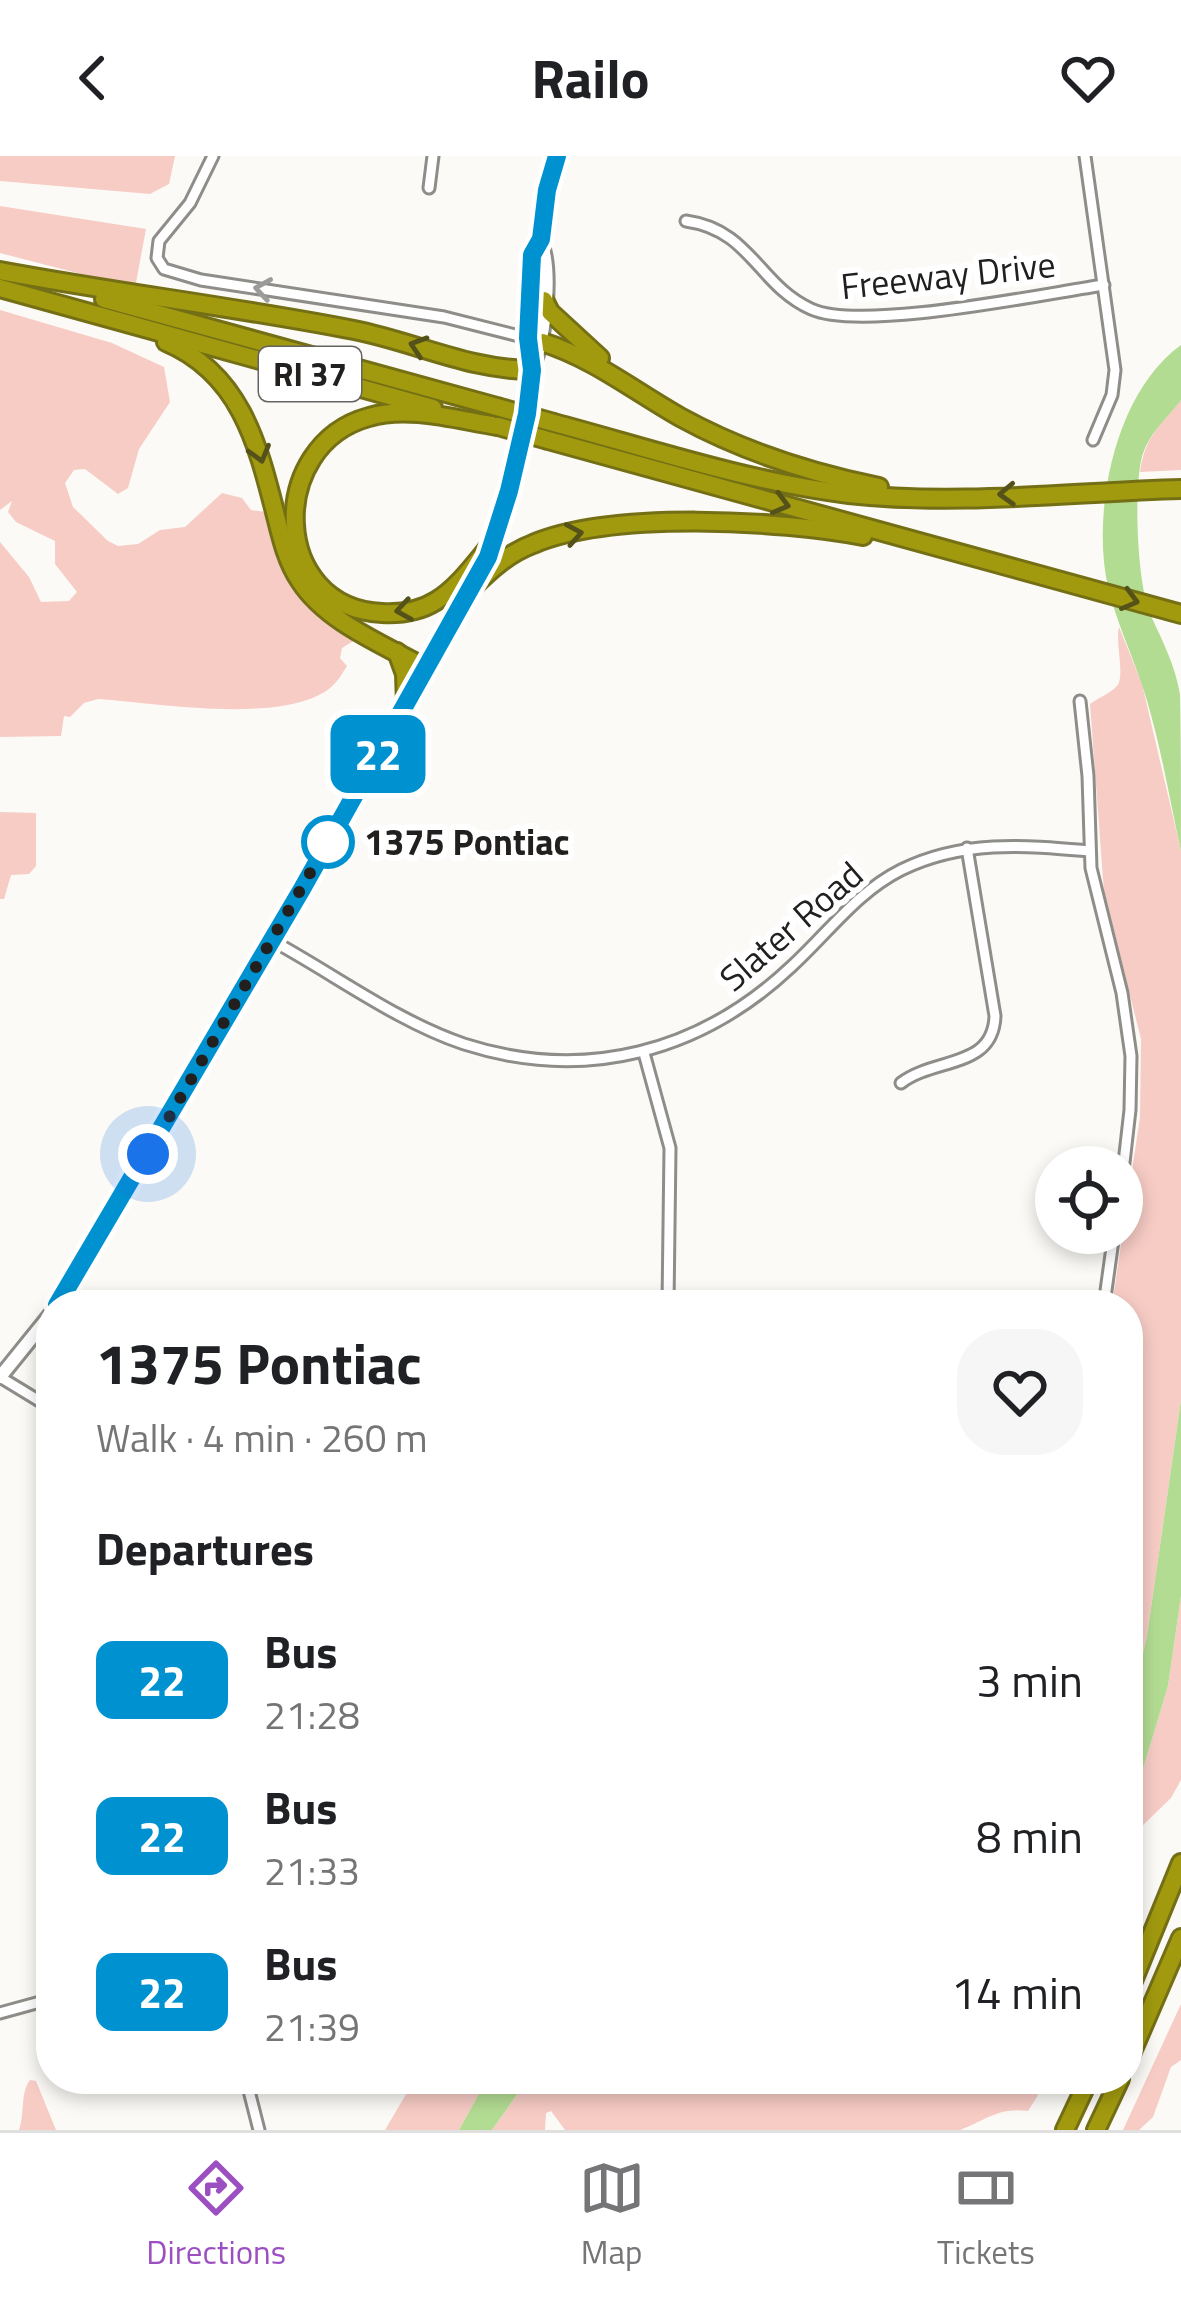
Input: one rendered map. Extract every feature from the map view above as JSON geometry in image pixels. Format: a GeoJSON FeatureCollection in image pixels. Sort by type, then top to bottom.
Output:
{"type":"FeatureCollection","features":[{"type":"Feature","properties":{"kind":"highway"},"geometry":{"type":"LineString","coordinates":[[0,271],[264,313],[397,339],[479,367],[532,370]]}},
{"type":"Feature","properties":{"kind":"highway","name":"RI 37"},"geometry":{"type":"LineString","coordinates":[[0,271],[497,417]]}},
{"type":"Feature","properties":{"kind":"highway","name":"RI 37"},"geometry":{"type":"LineString","coordinates":[[0,289],[551,431],[782,483],[865,495],[933,497],[1176,488]]}},
{"type":"Feature","properties":{"kind":"highway"},"geometry":{"type":"LineString","coordinates":[[544,300],[554,317],[641,394]]}},
{"type":"Feature","properties":{"kind":"highway"},"geometry":{"type":"LineString","coordinates":[[121,322],[183,350],[226,386],[251,426],[284,545],[302,585],[328,611],[428,669]]}},
{"type":"Feature","properties":{"kind":"highway"},"geometry":{"type":"LineString","coordinates":[[535,340],[580,356],[694,424],[769,456],[847,480],[933,497]]}},
{"type":"Feature","properties":{"kind":"highway"},"geometry":{"type":"LineString","coordinates":[[494,541],[437,600],[408,612],[366,611],[337,599],[313,577],[296,540],[294,511],[311,460],[333,436],[361,419],[401,413],[497,417]]}},
{"type":"Feature","properties":{"kind":"highway","name":"RI 37"},"geometry":{"type":"LineString","coordinates":[[551,431],[1179,613]]}},
{"type":"Feature","properties":{"kind":"highway"},"geometry":{"type":"LineString","coordinates":[[473,587],[506,558],[544,539],[679,523],[812,528],[1005,566]]}},
{"type":"Feature","properties":{"kind":"highway"},"geometry":{"type":"LineString","coordinates":[[397,652],[405,674],[406,706]]}},
{"type":"Feature","properties":{"kind":"highway"},"geometry":{"type":"LineString","coordinates":[[1143,1956],[1181,1863]]}},
{"type":"Feature","properties":{"kind":"highway"},"geometry":{"type":"LineString","coordinates":[[1143,2026],[1181,1938]]}},
{"type":"Feature","properties":{"kind":"highway"},"geometry":{"type":"LineString","coordinates":[[1065,2130],[1082,2094]]}},
{"type":"Feature","properties":{"kind":"highway"},"geometry":{"type":"LineString","coordinates":[[1096,2130],[1113,2094]]}},
{"type":"Feature","properties":{"kind":"main road"},"geometry":{"type":"LineString","coordinates":[[66,1290],[428,669],[494,541],[521,444],[544,300],[541,239],[556,156]]}},
{"type":"Feature","properties":{"kind":"main road"},"geometry":{"type":"LineString","coordinates":[[535,340],[532,255],[541,239]]}},
{"type":"Feature","properties":{"kind":"main road"},"geometry":{"type":"LineString","coordinates":[[0,1377],[36,1333]]}},
{"type":"Feature","properties":{"kind":"street"},"geometry":{"type":"LineString","coordinates":[[213,156],[190,203],[160,241],[157,258],[164,269],[215,282],[462,320],[535,340]]}},
{"type":"Feature","properties":{"kind":"street"},"geometry":{"type":"LineString","coordinates":[[428,188],[433,156]]}},
{"type":"Feature","properties":{"kind":"street"},"geometry":{"type":"LineString","coordinates":[[1085,156],[1114,378],[1093,440]]}},
{"type":"Feature","properties":{"kind":"street","name":"Freeway Drive"},"geometry":{"type":"LineString","coordinates":[[686,221],[724,231],[799,302],[842,319],[1104,286]]}},
{"type":"Feature","properties":{"kind":"street"},"geometry":{"type":"LineString","coordinates":[[1080,701],[1096,901],[1122,993],[1131,1056],[1124,1146]]}},
{"type":"Feature","properties":{"kind":"street","name":"Slater Road"},"geometry":{"type":"LineString","coordinates":[[272,940],[410,1019],[464,1043],[557,1062],[644,1053],[696,1034],[739,1009],[796,963],[845,911],[896,873],[967,848],[1006,845],[1089,851]]}},
{"type":"Feature","properties":{"kind":"street"},"geometry":{"type":"LineString","coordinates":[[901,1083],[923,1069],[975,1056],[992,1038],[995,1016],[967,848]]}},
{"type":"Feature","properties":{"kind":"street"},"geometry":{"type":"LineString","coordinates":[[644,1053],[670,1148],[668,1290]]}},
{"type":"Feature","properties":{"kind":"street"},"geometry":{"type":"LineString","coordinates":[[1106,1290],[1111,1254]]}},
{"type":"Feature","properties":{"kind":"street"},"geometry":{"type":"LineString","coordinates":[[0,1377],[36,1399]]}},
{"type":"Feature","properties":{"kind":"street"},"geometry":{"type":"LineString","coordinates":[[0,2013],[36,2003]]}},
{"type":"Feature","properties":{"kind":"street"},"geometry":{"type":"LineString","coordinates":[[250,2094],[259,2130]]}},
{"type":"Feature","properties":{"kind":"shaded area"},"geometry":{"type":"Polygon","coordinates":[[[0,156],[175,156],[169,184],[150,194],[0,181],[0,156]]]}},
{"type":"Feature","properties":{"kind":"shaded area"},"geometry":{"type":"Polygon","coordinates":[[[0,206],[146,229],[135,288],[0,253],[0,206]]]}},
{"type":"Feature","properties":{"kind":"shaded area"},"geometry":{"type":"Polygon","coordinates":[[[0,310],[112,343],[164,367],[170,402],[139,449],[128,488],[118,494],[85,469],[74,470],[65,483],[73,507],[118,546],[138,544],[160,530],[185,527],[222,493],[242,498],[251,510],[275,513],[354,630],[355,640],[342,648],[340,658],[347,666],[333,686],[309,699],[252,709],[98,699],[64,716],[61,736],[0,737],[0,542],[29,577],[41,602],[69,601],[77,592],[55,564],[55,541],[16,522],[8,512],[12,501],[0,510],[0,310]]]}},
{"type":"Feature","properties":{"kind":"shaded area"},"geometry":{"type":"Polygon","coordinates":[[[1181,345],[1181,400],[1144,451],[1137,517],[1146,602],[1180,694],[1181,851],[1153,723],[1108,587],[1103,524],[1113,456],[1124,422],[1158,366],[1181,345]]]}},
{"type":"Feature","properties":{"kind":"shaded area"},"geometry":{"type":"Polygon","coordinates":[[[1181,400],[1181,470],[1140,472],[1150,440],[1181,400]]]}},
{"type":"Feature","properties":{"kind":"shaded area"},"geometry":{"type":"Polygon","coordinates":[[[1119,627],[1142,684],[1181,851],[1181,1400],[1143,1653],[1143,1290],[1114,1290],[1120,1254],[1143,1254],[1143,1146],[1136,1146],[1141,1039],[1104,892],[1090,704],[1119,683],[1119,627]]]}},
{"type":"Feature","properties":{"kind":"shaded area"},"geometry":{"type":"Polygon","coordinates":[[[0,812],[36,813],[36,866],[29,874],[11,875],[4,899],[0,899],[0,812]]]}},
{"type":"Feature","properties":{"kind":"shaded area"},"geometry":{"type":"Polygon","coordinates":[[[1181,1400],[1181,1596],[1168,1686],[1143,1769],[1147,1636],[1181,1400]]]}},
{"type":"Feature","properties":{"kind":"shaded area"},"geometry":{"type":"Polygon","coordinates":[[[1181,1596],[1181,1780],[1171,1798],[1143,1825],[1143,1769],[1168,1686],[1181,1596]]]}},
{"type":"Feature","properties":{"kind":"shaded area"},"geometry":{"type":"Polygon","coordinates":[[[1181,2004],[1181,2060],[1171,2067],[1153,2117],[1139,2130],[1123,2130],[1181,2004]]]}},
{"type":"Feature","properties":{"kind":"shaded area"},"geometry":{"type":"Polygon","coordinates":[[[30,2080],[36,2081],[36,2094],[41,2094],[56,2130],[19,2130],[30,2080]]]}},
{"type":"Feature","properties":{"kind":"shaded area"},"geometry":{"type":"Polygon","coordinates":[[[406,2094],[479,2094],[459,2130],[385,2130],[406,2094]]]}},
{"type":"Feature","properties":{"kind":"shaded area"},"geometry":{"type":"Polygon","coordinates":[[[479,2094],[517,2094],[492,2130],[459,2130],[479,2094]]]}},
{"type":"Feature","properties":{"kind":"shaded area"},"geometry":{"type":"Polygon","coordinates":[[[517,2094],[1038,2094],[1028,2111],[1001,2113],[960,2130],[565,2130],[551,2111],[546,2113],[545,2130],[492,2130],[517,2094]]]}},
{"type":"Feature","properties":{"kind":"bus line","name":"22"},"geometry":{"type":"LineString","coordinates":[[66,1290],[302,889],[488,557],[527,414],[532,370],[528,338],[532,255],[541,239],[557,156]]}},
{"type":"Feature","properties":{"kind":"place","name":"1375 Pontiac"},"geometry":{"type":"Point","coordinates":[328,842]}},
{"type":"Feature","properties":{"kind":"route"},"geometry":{"type":"LineString","coordinates":[[148,1154],[328,842]]}}]}
